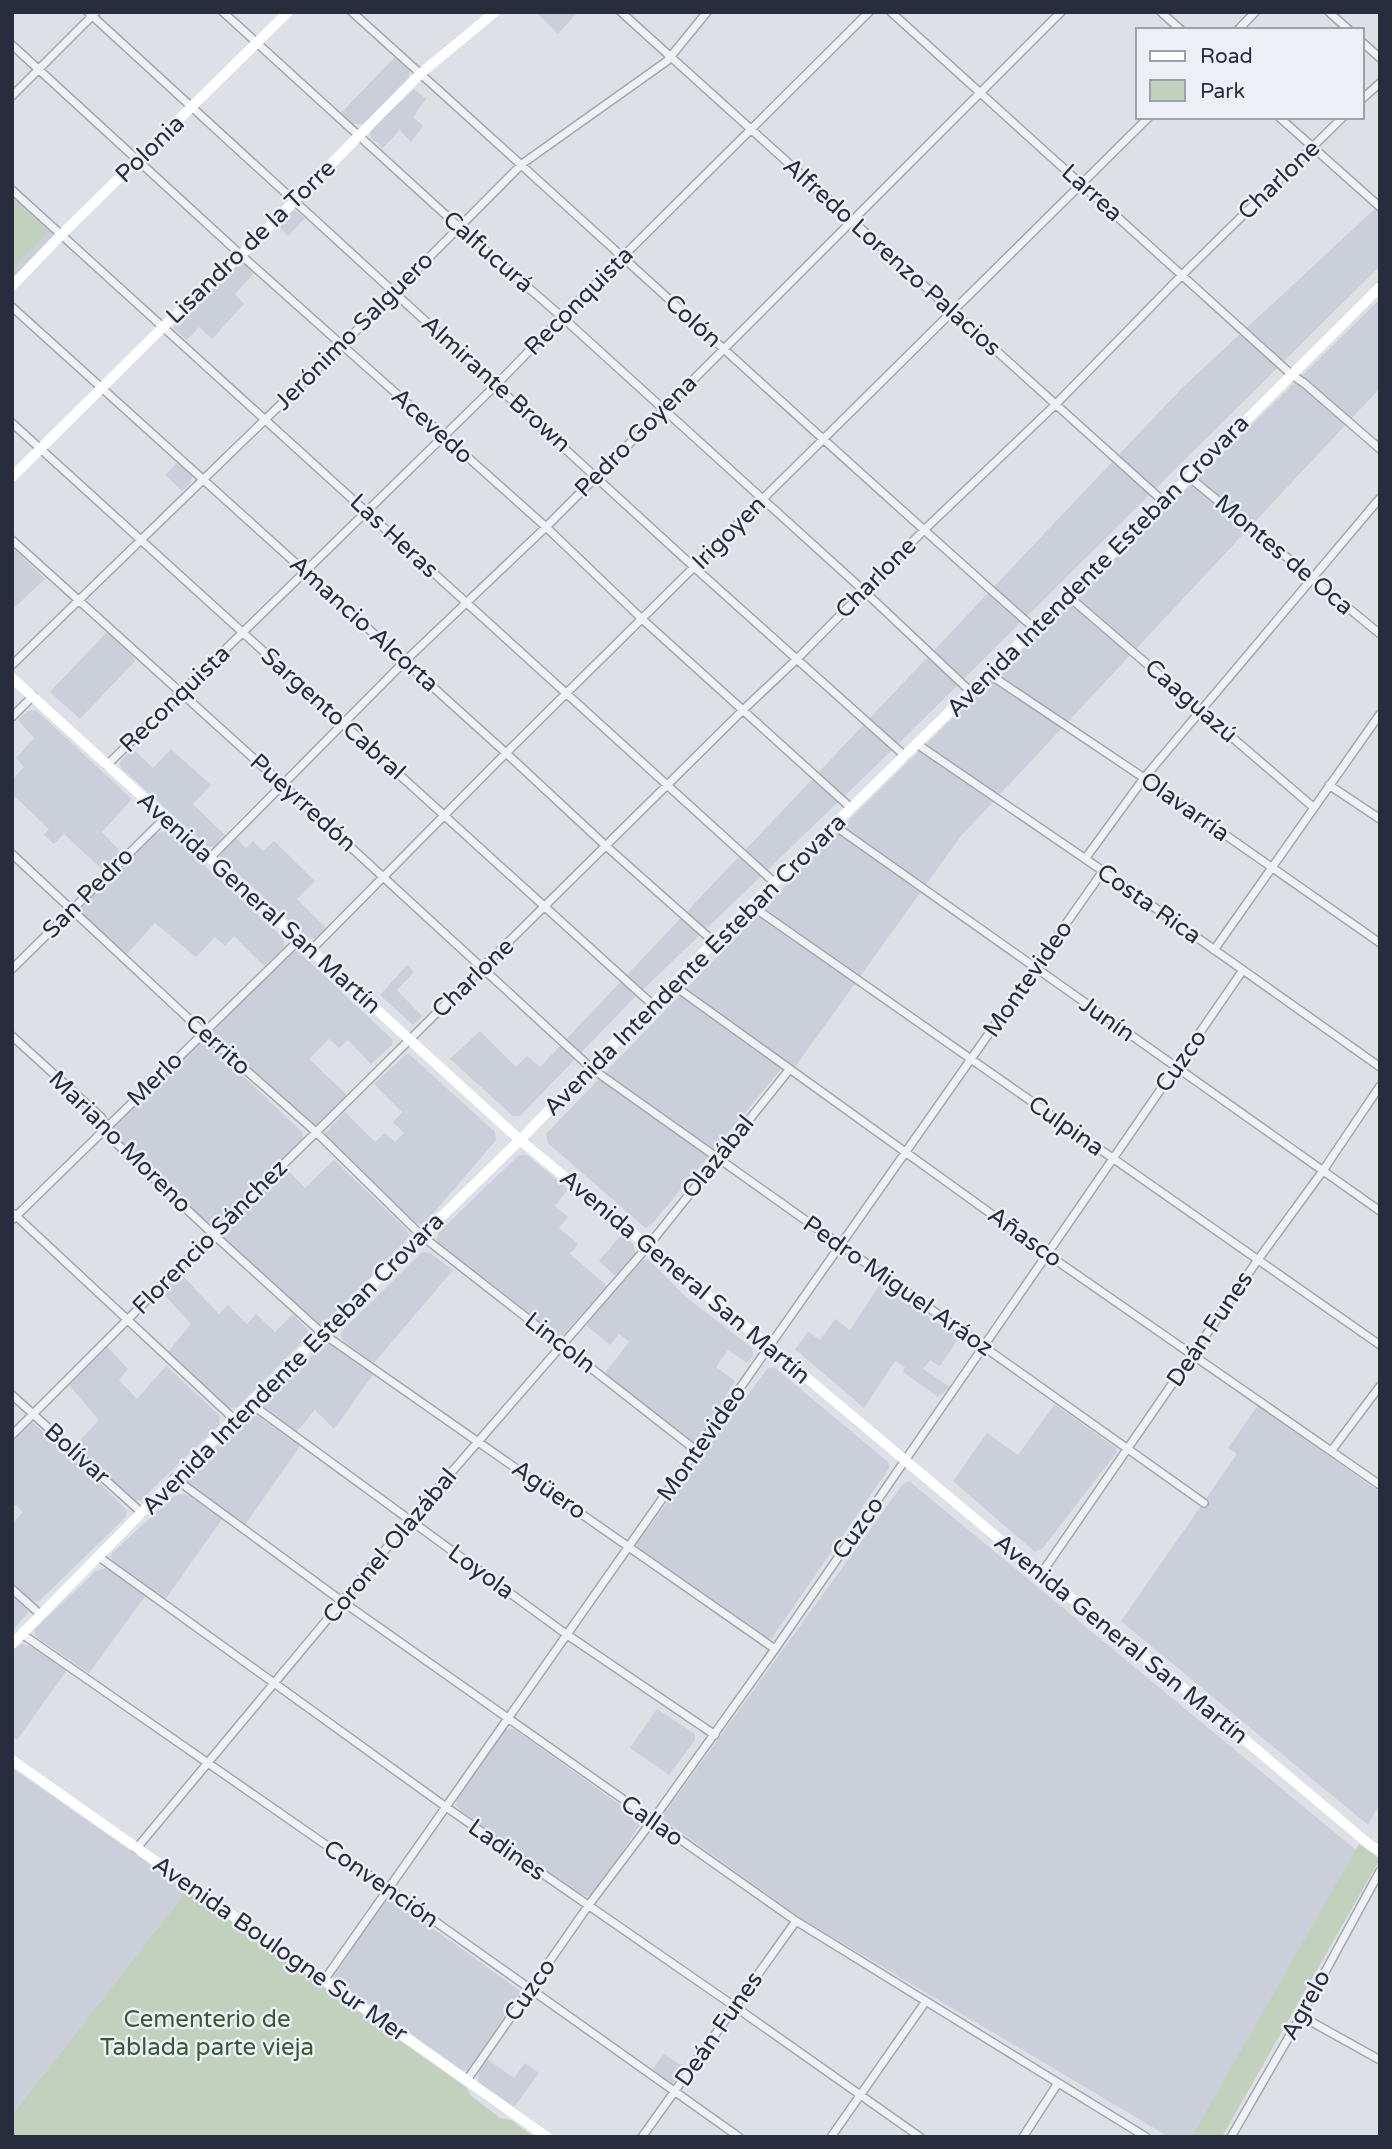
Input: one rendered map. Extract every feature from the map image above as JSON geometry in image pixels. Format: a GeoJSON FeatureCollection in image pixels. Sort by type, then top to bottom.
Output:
{"type":"FeatureCollection","features":[{"type":"Feature","properties":{"kind":"main road","name":"Polonia"},"geometry":{"type":"LineString","coordinates":[[12,286],[288,12]]}},
{"type":"Feature","properties":{"kind":"main road","name":"Lisandro de la Torre"},"geometry":{"type":"LineString","coordinates":[[12,477],[163,327],[241,255],[420,74],[495,12]]}},
{"type":"Feature","properties":{"kind":"main road","name":"Avenida Intendente Esteban Crovara"},"geometry":{"type":"LineString","coordinates":[[12,1644],[174,1478],[520,1140],[715,942],[1380,287]]}},
{"type":"Feature","properties":{"kind":"main road","name":"Avenida General San Martín"},"geometry":{"type":"LineString","coordinates":[[12,678],[520,1140],[1041,1574],[1163,1671],[1370,1846],[1380,1851]]}},
{"type":"Feature","properties":{"kind":"main road","name":"Avenida Boulogne Sur Mer"},"geometry":{"type":"LineString","coordinates":[[12,1760],[547,2137]]}},
{"type":"Feature","properties":{"kind":"street","name":"Calfucurá"},"geometry":{"type":"LineString","coordinates":[[223,12],[863,590],[970,691]]}},
{"type":"Feature","properties":{"kind":"street","name":"Colón"},"geometry":{"type":"LineString","coordinates":[[352,12],[1035,629]]}},
{"type":"Feature","properties":{"kind":"street","name":"Alfredo Lorenzo Palacios"},"geometry":{"type":"LineString","coordinates":[[621,12],[1164,502]]}},
{"type":"Feature","properties":{"kind":"street","name":"Jerónimo Salguero"},"geometry":{"type":"LineString","coordinates":[[12,665],[342,345],[522,164],[671,58],[708,12]]}},
{"type":"Feature","properties":{"kind":"street","name":"Reconquista"},"geometry":{"type":"LineString","coordinates":[[107,765],[496,385],[869,12]]}},
{"type":"Feature","properties":{"kind":"street","name":"Larrea"},"geometry":{"type":"LineString","coordinates":[[891,12],[1292,375],[1380,449]]}},
{"type":"Feature","properties":{"kind":"street","name":"Pedro Goyena"},"geometry":{"type":"LineString","coordinates":[[210,858],[404,662],[546,527],[1061,12]]}},
{"type":"Feature","properties":{"kind":"street"},"geometry":{"type":"LineString","coordinates":[[1161,12],[1179,28]]}},
{"type":"Feature","properties":{"kind":"street"},"geometry":{"type":"LineString","coordinates":[[1240,28],[1255,12]]}},
{"type":"Feature","properties":{"kind":"street"},"geometry":{"type":"LineString","coordinates":[[1329,12],[1347,28]]}},
{"type":"Feature","properties":{"kind":"street"},"geometry":{"type":"LineString","coordinates":[[12,96],[92,14]]}},
{"type":"Feature","properties":{"kind":"street","name":"Almirante Brown"},"geometry":{"type":"LineString","coordinates":[[92,14],[695,568],[905,756]]}},
{"type":"Feature","properties":{"kind":"street"},"geometry":{"type":"LineString","coordinates":[[1364,44],[1380,58]]}},
{"type":"Feature","properties":{"kind":"street","name":"Acevedo"},"geometry":{"type":"LineString","coordinates":[[12,45],[241,255],[546,527],[642,619],[851,808]]}},
{"type":"Feature","properties":{"kind":"street"},"geometry":{"type":"LineString","coordinates":[[1364,97],[1380,83]]}},
{"type":"Feature","properties":{"kind":"street","name":"Irigoyen"},"geometry":{"type":"LineString","coordinates":[[311,950],[506,753],[1147,119]]}},
{"type":"Feature","properties":{"kind":"street"},"geometry":{"type":"LineString","coordinates":[[1281,119],[1380,207]]}},
{"type":"Feature","properties":{"kind":"street","name":"Charlone"},"geometry":{"type":"LineString","coordinates":[[409,1041],[797,659],[923,530],[1055,405],[1182,275],[1341,119]]}},
{"type":"Feature","properties":{"kind":"street","name":"Las Heras"},"geometry":{"type":"LineString","coordinates":[[12,190],[775,883]]}},
{"type":"Feature","properties":{"kind":"street","name":"Amancio Alcorta"},"geometry":{"type":"LineString","coordinates":[[12,307],[715,942]]}},
{"type":"Feature","properties":{"kind":"street","name":"Sargento Cabral"},"geometry":{"type":"LineString","coordinates":[[12,424],[653,1005]]}},
{"type":"Feature","properties":{"kind":"street","name":"Montes de Oca"},"geometry":{"type":"LineString","coordinates":[[1189,477],[1380,634]]}},
{"type":"Feature","properties":{"kind":"street"},"geometry":{"type":"LineString","coordinates":[[1085,859],[1144,778],[1380,498]]}},
{"type":"Feature","properties":{"kind":"street","name":"Pueyrredón"},"geometry":{"type":"LineString","coordinates":[[12,540],[591,1068]]}},
{"type":"Feature","properties":{"kind":"street","name":"Caaguazú"},"geometry":{"type":"LineString","coordinates":[[1068,596],[1313,807]]}},
{"type":"Feature","properties":{"kind":"street","name":"Olavarría"},"geometry":{"type":"LineString","coordinates":[[989,674],[1144,778],[1380,943]]}},
{"type":"Feature","properties":{"kind":"street"},"geometry":{"type":"LineString","coordinates":[[12,717],[33,696]]}},
{"type":"Feature","properties":{"kind":"street"},"geometry":{"type":"LineString","coordinates":[[1214,950],[1380,713]]}},
{"type":"Feature","properties":{"kind":"street","name":"Costa Rica"},"geometry":{"type":"LineString","coordinates":[[918,744],[1380,1067]]}},
{"type":"Feature","properties":{"kind":"street"},"geometry":{"type":"LineString","coordinates":[[1329,785],[1380,819]]}},
{"type":"Feature","properties":{"kind":"street","name":"San Pedro"},"geometry":{"type":"LineString","coordinates":[[12,969],[165,818]]}},
{"type":"Feature","properties":{"kind":"street","name":"Junín"},"geometry":{"type":"LineString","coordinates":[[835,823],[842,831],[1380,1211]]}},
{"type":"Feature","properties":{"kind":"street","name":"Cerrito"},"geometry":{"type":"LineString","coordinates":[[12,854],[317,1133],[422,1236]]}},
{"type":"Feature","properties":{"kind":"street","name":"Montevideo"},"geometry":{"type":"LineString","coordinates":[[325,1979],[1103,871]]}},
{"type":"Feature","properties":{"kind":"street","name":"Culpina"},"geometry":{"type":"LineString","coordinates":[[752,906],[1256,1261],[1380,1345]]}},
{"type":"Feature","properties":{"kind":"street","name":"Merlo"},"geometry":{"type":"LineString","coordinates":[[13,1216],[299,940]]}},
{"type":"Feature","properties":{"kind":"street","name":"Cuzco"},"geometry":{"type":"LineString","coordinates":[[467,2080],[588,1906],[715,1735],[1243,970]]}},
{"type":"Feature","properties":{"kind":"street","name":"Añasco"},"geometry":{"type":"LineString","coordinates":[[673,985],[1047,1254],[1380,1485]]}},
{"type":"Feature","properties":{"kind":"street","name":"Mariano Moreno"},"geometry":{"type":"LineString","coordinates":[[12,1036],[101,1117],[114,1141],[322,1333]]}},
{"type":"Feature","properties":{"kind":"street","name":"Florencio Sánchez"},"geometry":{"type":"LineString","coordinates":[[12,1435],[409,1041]]}},
{"type":"Feature","properties":{"kind":"street","name":"Pedro Miguel Aráoz"},"geometry":{"type":"LineString","coordinates":[[591,1068],[1204,1503]]}},
{"type":"Feature","properties":{"kind":"street","name":"Olazábal"},"geometry":{"type":"LineString","coordinates":[[648,1246],[789,1070]]}},
{"type":"Feature","properties":{"kind":"street","name":"Deán Funes"},"geometry":{"type":"LineString","coordinates":[[1041,1574],[1380,1086]]}},
{"type":"Feature","properties":{"kind":"street"},"geometry":{"type":"LineString","coordinates":[[13,1216],[128,1318],[234,1419]]}},
{"type":"Feature","properties":{"kind":"street","name":"Lincoln"},"geometry":{"type":"LineString","coordinates":[[422,1236],[697,1451]]}},
{"type":"Feature","properties":{"kind":"street","name":"Coronel Olazábal"},"geometry":{"type":"LineString","coordinates":[[136,1849],[410,1520],[648,1246]]}},
{"type":"Feature","properties":{"kind":"street","name":"Agüero"},"geometry":{"type":"LineString","coordinates":[[322,1333],[775,1649]]}},
{"type":"Feature","properties":{"kind":"street"},"geometry":{"type":"LineString","coordinates":[[1332,1450],[1380,1386]]}},
{"type":"Feature","properties":{"kind":"street","name":"Bolívar"},"geometry":{"type":"LineString","coordinates":[[12,1395],[142,1513]]}},
{"type":"Feature","properties":{"kind":"street","name":"Loyola"},"geometry":{"type":"LineString","coordinates":[[251,1404],[566,1634],[715,1735]]}},
{"type":"Feature","properties":{"kind":"street","name":"Callao"},"geometry":{"type":"LineString","coordinates":[[174,1478],[343,1602],[796,1921],[1146,2137]]}},
{"type":"Feature","properties":{"kind":"street","name":"Ladines"},"geometry":{"type":"LineString","coordinates":[[99,1557],[446,1807],[920,2137]]}},
{"type":"Feature","properties":{"kind":"street"},"geometry":{"type":"LineString","coordinates":[[12,1589],[41,1615]]}},
{"type":"Feature","properties":{"kind":"street","name":"Convención"},"geometry":{"type":"LineString","coordinates":[[22,1634],[739,2137]]}},
{"type":"Feature","properties":{"kind":"street","name":"Agrelo"},"geometry":{"type":"LineString","coordinates":[[1231,2137],[1380,1871]]}},
{"type":"Feature","properties":{"kind":"street","name":"Deán Funes"},"geometry":{"type":"LineString","coordinates":[[642,2137],[796,1921]]}},
{"type":"Feature","properties":{"kind":"street"},"geometry":{"type":"LineString","coordinates":[[831,2137],[926,2001]]}},
{"type":"Feature","properties":{"kind":"street"},"geometry":{"type":"LineString","coordinates":[[1301,2016],[1380,2060]]}},
{"type":"Feature","properties":{"kind":"street"},"geometry":{"type":"LineString","coordinates":[[1023,2137],[1058,2082]]}},
{"type":"Feature","properties":{"kind":"shaded area"},"geometry":{"type":"Polygon","coordinates":[[[536,12],[576,12],[577,13],[558,34],[536,12]]]}},
{"type":"Feature","properties":{"kind":"shaded area"},"geometry":{"type":"Polygon","coordinates":[[[395,57],[409,70],[409,80],[364,124],[353,124],[341,113],[395,57]]]}},
{"type":"Feature","properties":{"kind":"shaded area"},"geometry":{"type":"Polygon","coordinates":[[[414,89],[426,99],[413,117],[423,126],[411,142],[400,130],[383,148],[371,138],[371,129],[414,89]]]}},
{"type":"Feature","properties":{"kind":"shaded area"},"geometry":{"type":"Polygon","coordinates":[[[12,194],[52,230],[53,238],[12,281],[12,194]]]}},
{"type":"Feature","properties":{"kind":"shaded area"},"geometry":{"type":"Polygon","coordinates":[[[1380,204],[1380,266],[886,756],[630,1002],[520,1116],[513,1116],[450,1059],[480,1031],[516,1067],[527,1056],[540,1067],[1182,388],[1380,204]]]}},
{"type":"Feature","properties":{"kind":"shaded area"},"geometry":{"type":"Polygon","coordinates":[[[294,210],[305,218],[288,236],[277,225],[294,210]]]}},
{"type":"Feature","properties":{"kind":"shaded area"},"geometry":{"type":"Polygon","coordinates":[[[241,263],[247,264],[255,272],[235,294],[244,304],[212,339],[199,327],[187,340],[174,329],[174,324],[241,263]]]}},
{"type":"Feature","properties":{"kind":"shaded area"},"geometry":{"type":"Polygon","coordinates":[[[1380,299],[1380,388],[961,836],[795,1067],[787,1062],[652,1224],[646,1228],[642,1225],[548,1143],[546,1134],[852,817],[1380,299]]]}},
{"type":"Feature","properties":{"kind":"shaded area"},"geometry":{"type":"Polygon","coordinates":[[[179,461],[192,476],[191,482],[182,491],[165,475],[179,461]]]}},
{"type":"Feature","properties":{"kind":"shaded area"},"geometry":{"type":"Polygon","coordinates":[[[12,547],[45,579],[12,610],[12,547]]]}},
{"type":"Feature","properties":{"kind":"shaded area"},"geometry":{"type":"Polygon","coordinates":[[[107,632],[136,660],[80,719],[50,692],[107,632]]]}},
{"type":"Feature","properties":{"kind":"shaded area"},"geometry":{"type":"Polygon","coordinates":[[[34,710],[132,799],[102,832],[122,853],[104,871],[64,834],[54,844],[44,835],[49,829],[12,794],[12,780],[24,767],[16,758],[34,738],[18,720],[28,711],[34,710]]]}},
{"type":"Feature","properties":{"kind":"shaded area"},"geometry":{"type":"Polygon","coordinates":[[[133,749],[153,768],[171,749],[211,785],[193,804],[225,835],[214,847],[207,846],[121,768],[121,760],[133,749]]]}},
{"type":"Feature","properties":{"kind":"shaded area"},"geometry":{"type":"Polygon","coordinates":[[[165,831],[284,939],[284,948],[264,966],[234,936],[225,946],[215,937],[196,957],[155,923],[125,956],[81,915],[81,908],[155,834],[165,831]]]}},
{"type":"Feature","properties":{"kind":"shaded area"},"geometry":{"type":"Polygon","coordinates":[[[235,837],[246,848],[253,841],[263,851],[274,841],[315,881],[297,899],[326,928],[316,939],[307,937],[220,857],[220,852],[235,837]]]}},
{"type":"Feature","properties":{"kind":"shaded area"},"geometry":{"type":"Polygon","coordinates":[[[295,951],[393,1040],[392,1045],[371,1064],[348,1040],[339,1048],[329,1039],[309,1059],[348,1096],[317,1125],[312,1125],[211,1032],[290,952],[295,951]]]}},
{"type":"Feature","properties":{"kind":"shaded area"},"geometry":{"type":"Polygon","coordinates":[[[407,965],[414,972],[397,990],[422,1016],[413,1025],[380,995],[407,965]]]}},
{"type":"Feature","properties":{"kind":"shaded area"},"geometry":{"type":"Polygon","coordinates":[[[206,1041],[303,1135],[302,1141],[213,1226],[112,1134],[111,1129],[200,1042],[206,1041]]]}},
{"type":"Feature","properties":{"kind":"shaded area"},"geometry":{"type":"Polygon","coordinates":[[[409,1054],[495,1132],[496,1140],[426,1222],[420,1224],[392,1203],[324,1134],[345,1112],[375,1142],[385,1133],[395,1142],[404,1133],[393,1122],[402,1112],[374,1084],[409,1054]]]}},
{"type":"Feature","properties":{"kind":"shaded area"},"geometry":{"type":"Polygon","coordinates":[[[522,1155],[527,1155],[568,1189],[555,1206],[568,1217],[559,1228],[578,1244],[570,1254],[607,1286],[563,1335],[553,1333],[436,1239],[439,1232],[522,1155]]]}},
{"type":"Feature","properties":{"kind":"shaded area"},"geometry":{"type":"Polygon","coordinates":[[[334,1160],[406,1229],[409,1235],[370,1278],[320,1324],[312,1322],[221,1235],[287,1169],[305,1188],[334,1160]]]}},
{"type":"Feature","properties":{"kind":"shaded area"},"geometry":{"type":"Polygon","coordinates":[[[622,1234],[633,1244],[635,1254],[615,1276],[599,1261],[622,1234]]]}},
{"type":"Feature","properties":{"kind":"shaded area"},"geometry":{"type":"Polygon","coordinates":[[[425,1252],[453,1270],[374,1363],[343,1341],[341,1334],[425,1252]]]}},
{"type":"Feature","properties":{"kind":"shaded area"},"geometry":{"type":"Polygon","coordinates":[[[648,1259],[686,1297],[752,1348],[753,1357],[747,1363],[728,1350],[716,1367],[735,1381],[700,1440],[695,1442],[689,1441],[604,1374],[629,1342],[619,1334],[610,1345],[586,1325],[642,1260],[648,1259]]]}},
{"type":"Feature","properties":{"kind":"shaded area"},"geometry":{"type":"Polygon","coordinates":[[[180,1273],[219,1314],[228,1305],[247,1324],[256,1314],[275,1332],[293,1314],[308,1330],[308,1336],[236,1408],[225,1407],[167,1353],[191,1324],[161,1291],[180,1273]]]}},
{"type":"Feature","properties":{"kind":"shaded area"},"geometry":{"type":"Polygon","coordinates":[[[881,1283],[959,1338],[940,1366],[930,1360],[923,1369],[950,1387],[938,1397],[903,1372],[905,1367],[895,1361],[864,1408],[795,1349],[808,1332],[820,1340],[835,1319],[850,1330],[881,1283]]]}},
{"type":"Feature","properties":{"kind":"shaded area"},"geometry":{"type":"Polygon","coordinates":[[[326,1342],[331,1342],[375,1372],[334,1429],[315,1410],[295,1434],[265,1412],[264,1401],[326,1342]]]}},
{"type":"Feature","properties":{"kind":"shaded area"},"geometry":{"type":"Polygon","coordinates":[[[107,1346],[128,1369],[119,1380],[137,1399],[166,1366],[220,1416],[219,1425],[137,1501],[74,1447],[99,1420],[68,1384],[107,1346]]]}},
{"type":"Feature","properties":{"kind":"shaded area"},"geometry":{"type":"Polygon","coordinates":[[[774,1367],[888,1462],[890,1467],[772,1638],[766,1639],[636,1546],[767,1369],[774,1367]]]}},
{"type":"Feature","properties":{"kind":"shaded area"},"geometry":{"type":"Polygon","coordinates":[[[1055,1404],[1116,1448],[1117,1452],[1043,1548],[1035,1552],[953,1481],[987,1433],[1018,1455],[1055,1404]]]}},
{"type":"Feature","properties":{"kind":"shaded area"},"geometry":{"type":"Polygon","coordinates":[[[1258,1405],[1380,1492],[1380,1803],[1368,1825],[1121,1621],[1237,1454],[1228,1448],[1258,1405]]]}},
{"type":"Feature","properties":{"kind":"shaded area"},"geometry":{"type":"Polygon","coordinates":[[[254,1414],[300,1446],[245,1525],[190,1487],[187,1480],[190,1471],[249,1415],[254,1414]]]}},
{"type":"Feature","properties":{"kind":"shaded area"},"geometry":{"type":"Polygon","coordinates":[[[31,1423],[95,1478],[127,1511],[125,1518],[38,1602],[31,1600],[12,1582],[12,1524],[23,1512],[16,1505],[12,1508],[12,1441],[31,1423]]]}},
{"type":"Feature","properties":{"kind":"shaded area"},"geometry":{"type":"Polygon","coordinates":[[[909,1481],[1356,1850],[1191,2137],[1169,2137],[802,1919],[661,1818],[903,1484],[909,1481]]]}},
{"type":"Feature","properties":{"kind":"shaded area"},"geometry":{"type":"Polygon","coordinates":[[[184,1494],[222,1519],[165,1600],[114,1565],[111,1557],[112,1553],[174,1496],[184,1494]]]}},
{"type":"Feature","properties":{"kind":"shaded area"},"geometry":{"type":"Polygon","coordinates":[[[107,1568],[147,1594],[89,1673],[36,1637],[34,1630],[96,1571],[107,1568]]]}},
{"type":"Feature","properties":{"kind":"shaded area"},"geometry":{"type":"Polygon","coordinates":[[[12,1593],[26,1607],[28,1613],[12,1631],[12,1593]]]}},
{"type":"Feature","properties":{"kind":"shaded area"},"geometry":{"type":"Polygon","coordinates":[[[22,1644],[33,1647],[67,1670],[17,1740],[12,1737],[12,1650],[22,1644]]]}},
{"type":"Feature","properties":{"kind":"shaded area"},"geometry":{"type":"Polygon","coordinates":[[[657,1709],[695,1734],[695,1740],[669,1775],[630,1748],[657,1709]]]}},
{"type":"Feature","properties":{"kind":"shaded area"},"geometry":{"type":"Polygon","coordinates":[[[514,1729],[639,1820],[640,1825],[595,1893],[580,1895],[456,1806],[457,1799],[504,1731],[514,1729]]]}},
{"type":"Feature","properties":{"kind":"shaded area"},"geometry":{"type":"Polygon","coordinates":[[[12,1768],[187,1890],[12,2115],[12,1768]]]}},
{"type":"Feature","properties":{"kind":"shaded area"},"geometry":{"type":"Polygon","coordinates":[[[394,1901],[521,1993],[472,2069],[462,2070],[333,1977],[383,1903],[394,1901]]]}},
{"type":"Feature","properties":{"kind":"shaded area"},"geometry":{"type":"Polygon","coordinates":[[[664,2054],[685,2068],[673,2084],[652,2070],[664,2054]]]}},
{"type":"Feature","properties":{"kind":"shaded area"},"geometry":{"type":"Polygon","coordinates":[[[487,2059],[514,2078],[525,2063],[539,2073],[514,2107],[480,2084],[479,2071],[487,2059]]]}},
{"type":"Feature","properties":{"kind":"green space"},"geometry":{"type":"Polygon","coordinates":[[[12,199],[46,228],[43,238],[12,268],[12,199]]]}},
{"type":"Feature","properties":{"kind":"green space"},"geometry":{"type":"Polygon","coordinates":[[[1359,1844],[1380,1859],[1222,2137],[1191,2137],[1359,1844]]]}},
{"type":"Feature","properties":{"kind":"green space","name":"Cementerio de Tablada parte vieja"},"geometry":{"type":"Polygon","coordinates":[[[187,1890],[467,2088],[470,2095],[500,2118],[511,2120],[534,2137],[12,2137],[12,2115],[187,1890]]]}}]}
